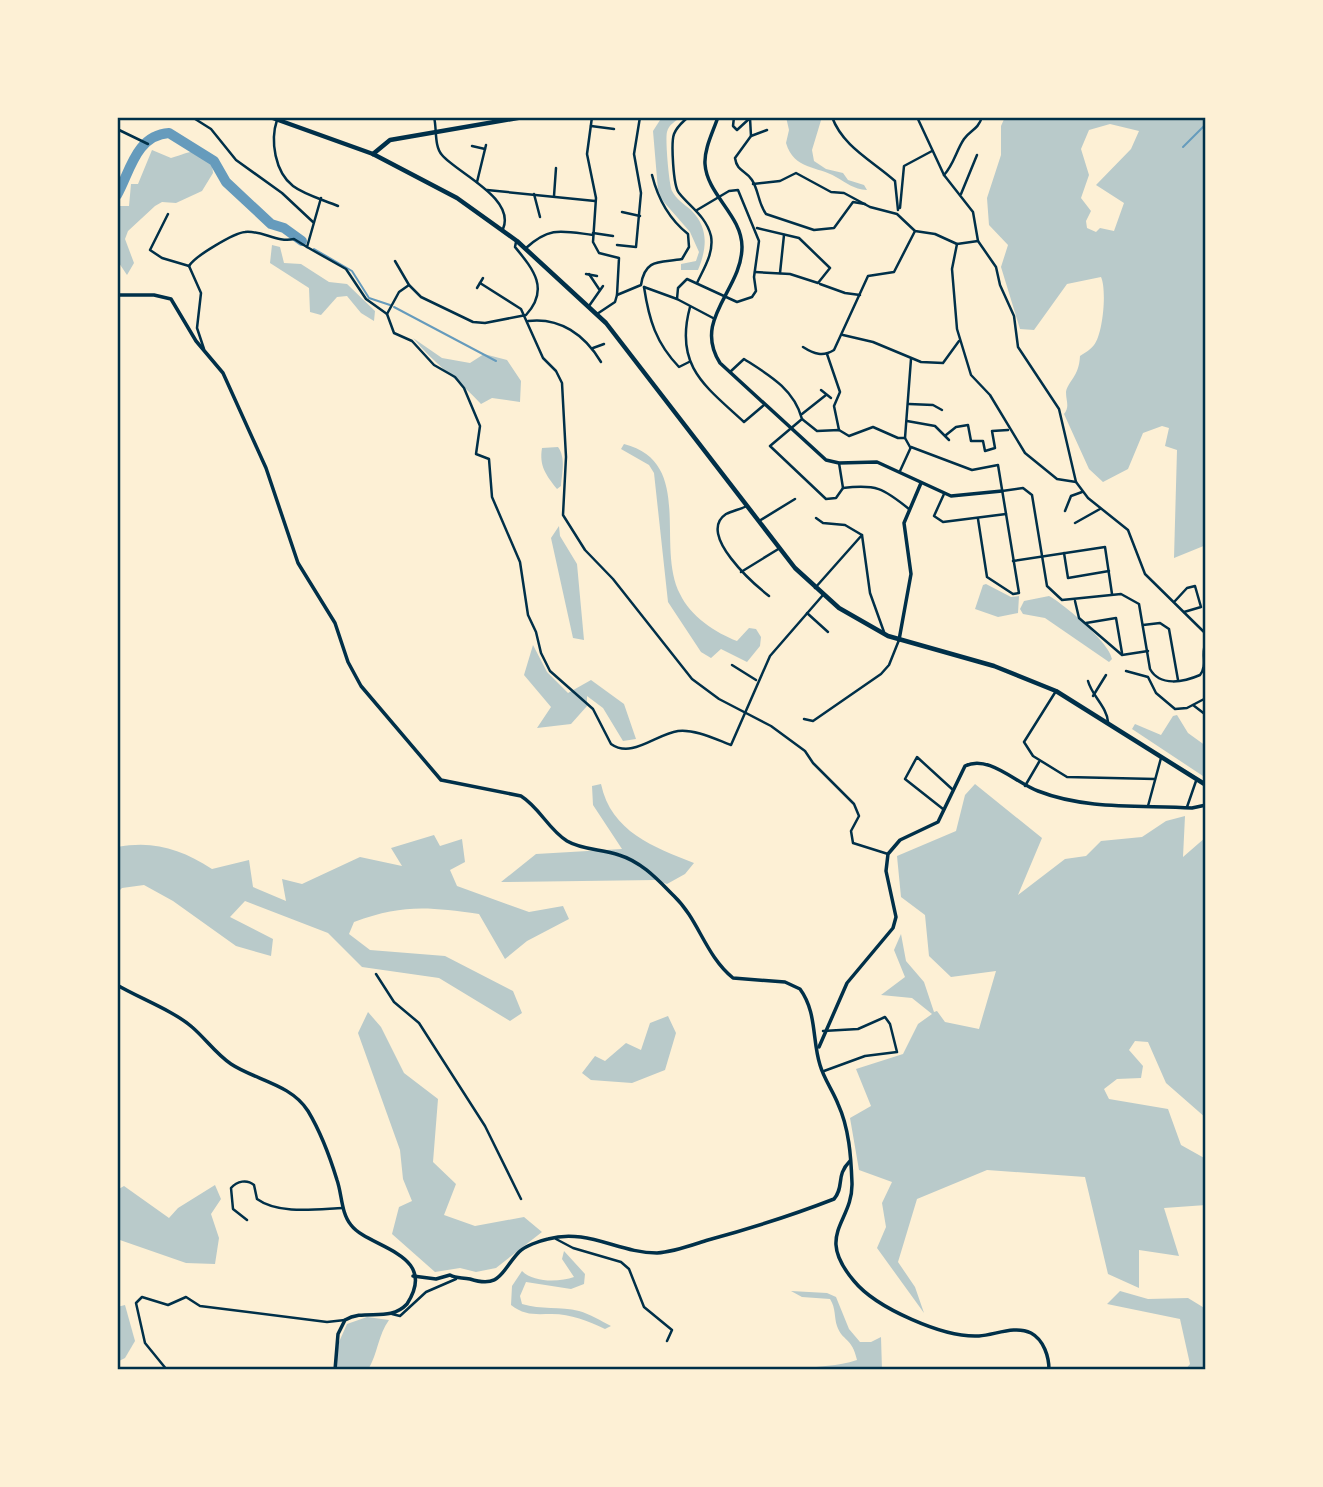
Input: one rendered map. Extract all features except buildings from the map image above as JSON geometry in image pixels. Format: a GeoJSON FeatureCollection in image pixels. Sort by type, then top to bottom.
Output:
{"type":"FeatureCollection","features":[{"type":"Feature","properties":{"kind":"main road"},"geometry":{"type":"LineString","coordinates":[[270,117],[373,154],[457,198],[517,241],[589,306],[626,346],[780,548],[823,596],[885,635],[994,666],[1056,691],[1206,785]]}},
{"type":"Feature","properties":{"kind":"main road"},"geometry":{"type":"LineString","coordinates":[[373,154],[390,140],[523,117]]}},
{"type":"Feature","properties":{"kind":"street"},"geometry":{"type":"LineString","coordinates":[[120,117],[117,126],[146,144]]}},
{"type":"Feature","properties":{"kind":"street"},"geometry":{"type":"LineString","coordinates":[[192,117],[211,130],[236,160],[282,193],[313,222]]}},
{"type":"Feature","properties":{"kind":"street"},"geometry":{"type":"LineString","coordinates":[[434,117],[443,156],[486,190],[503,214],[503,229]]}},
{"type":"Feature","properties":{"kind":"street"},"geometry":{"type":"LineString","coordinates":[[471,117],[472,126]]}},
{"type":"Feature","properties":{"kind":"street"},"geometry":{"type":"LineString","coordinates":[[592,117],[587,154],[595,201],[593,247],[600,253],[619,258],[615,302],[597,314]]}},
{"type":"Feature","properties":{"kind":"street"},"geometry":{"type":"LineString","coordinates":[[617,245],[636,247],[641,193],[634,154],[640,117]]}},
{"type":"Feature","properties":{"kind":"street"},"geometry":{"type":"LineString","coordinates":[[688,117],[676,129],[673,138],[674,183],[679,193],[707,226],[712,243],[709,257],[697,283]]}},
{"type":"Feature","properties":{"kind":"street"},"geometry":{"type":"LineString","coordinates":[[717,117],[705,164],[708,177],[738,227],[742,246],[740,262],[713,318],[710,333],[712,349],[729,373],[822,458],[839,463],[873,461],[944,494],[965,497],[1023,488],[1031,492],[1048,588],[1062,600],[1075,601],[1124,594],[1137,603],[1150,669],[1156,678],[1165,682],[1202,673],[1206,642]]}},
{"type":"Feature","properties":{"kind":"street"},"geometry":{"type":"LineString","coordinates":[[734,117],[733,126],[737,130],[750,118],[751,136]]}},
{"type":"Feature","properties":{"kind":"street"},"geometry":{"type":"LineString","coordinates":[[832,117],[836,127],[853,148],[895,181],[898,212]]}},
{"type":"Feature","properties":{"kind":"street"},"geometry":{"type":"LineString","coordinates":[[917,117],[944,175],[973,212],[978,242],[998,271],[1000,285],[1016,323],[1018,347],[1059,409],[1076,482],[1082,492],[1100,509],[1128,530],[1143,571],[1206,634]]}},
{"type":"Feature","properties":{"kind":"street"},"geometry":{"type":"LineString","coordinates":[[944,175],[953,165],[964,138],[975,131],[982,117]]}},
{"type":"Feature","properties":{"kind":"street"},"geometry":{"type":"LineString","coordinates":[[277,120],[274,147],[278,165],[292,186],[338,206]]}},
{"type":"Feature","properties":{"kind":"street"},"geometry":{"type":"LineString","coordinates":[[591,126],[614,130]]}},
{"type":"Feature","properties":{"kind":"street"},"geometry":{"type":"LineString","coordinates":[[767,130],[751,136],[738,151],[735,160],[738,169],[753,184],[766,214],[814,230],[834,228],[853,202],[898,212],[915,231],[935,234],[957,244],[978,242]]}},
{"type":"Feature","properties":{"kind":"street"},"geometry":{"type":"LineString","coordinates":[[472,146],[485,147],[477,182]]}},
{"type":"Feature","properties":{"kind":"street"},"geometry":{"type":"LineString","coordinates":[[898,212],[904,166],[932,152]]}},
{"type":"Feature","properties":{"kind":"street"},"geometry":{"type":"LineString","coordinates":[[961,195],[977,155]]}},
{"type":"Feature","properties":{"kind":"street"},"geometry":{"type":"LineString","coordinates":[[554,196],[555,168]]}},
{"type":"Feature","properties":{"kind":"street"},"geometry":{"type":"LineString","coordinates":[[753,184],[780,181],[796,173],[831,192],[844,193],[865,204]]}},
{"type":"Feature","properties":{"kind":"street"},"geometry":{"type":"LineString","coordinates":[[652,175],[660,201],[676,226],[688,234],[690,241],[682,259],[663,259],[645,271],[643,286],[651,327],[664,352],[679,367],[689,362]]}},
{"type":"Feature","properties":{"kind":"street"},"geometry":{"type":"LineString","coordinates":[[677,299],[678,288],[684,280],[697,283],[737,302],[754,296],[759,252],[755,228],[740,191],[732,189],[697,211]]}},
{"type":"Feature","properties":{"kind":"street"},"geometry":{"type":"LineString","coordinates":[[486,190],[595,201]]}},
{"type":"Feature","properties":{"kind":"street"},"geometry":{"type":"LineString","coordinates":[[534,194],[540,216]]}},
{"type":"Feature","properties":{"kind":"street"},"geometry":{"type":"LineString","coordinates":[[307,247],[321,198]]}},
{"type":"Feature","properties":{"kind":"street"},"geometry":{"type":"LineString","coordinates":[[622,212],[640,216]]}},
{"type":"Feature","properties":{"kind":"street"},"geometry":{"type":"LineString","coordinates":[[168,214],[150,250],[162,258],[189,266],[201,293],[197,328],[203,351]]}},
{"type":"Feature","properties":{"kind":"street"},"geometry":{"type":"LineString","coordinates":[[755,228],[803,241],[830,268],[818,283]]}},
{"type":"Feature","properties":{"kind":"street"},"geometry":{"type":"LineString","coordinates":[[525,248],[541,234],[555,231],[613,236]]}},
{"type":"Feature","properties":{"kind":"street"},"geometry":{"type":"LineString","coordinates":[[803,348],[814,354],[827,354],[837,347],[853,304],[868,276],[894,272],[915,231]]}},
{"type":"Feature","properties":{"kind":"street"},"geometry":{"type":"LineString","coordinates":[[189,266],[204,251],[245,232],[283,242],[294,239],[346,269],[366,299],[387,314],[394,332],[412,341],[434,365],[455,377],[464,388],[480,426],[476,454],[489,459],[492,498],[520,562],[528,615],[541,653],[550,671],[593,709],[611,744],[626,749],[677,731],[701,734],[731,745],[756,680],[770,656],[823,596]]}},
{"type":"Feature","properties":{"kind":"street"},"geometry":{"type":"LineString","coordinates":[[780,273],[785,234]]}},
{"type":"Feature","properties":{"kind":"street"},"geometry":{"type":"LineString","coordinates":[[395,261],[409,285],[421,297],[473,322],[485,323],[526,315],[534,304],[538,285],[532,266],[515,247],[517,241]]}},
{"type":"Feature","properties":{"kind":"street"},"geometry":{"type":"LineString","coordinates":[[957,244],[951,270],[959,341],[971,375],[990,395],[1025,453],[1062,481],[1076,482]]}},
{"type":"Feature","properties":{"kind":"street"},"geometry":{"type":"LineString","coordinates":[[755,272],[802,276],[860,295]]}},
{"type":"Feature","properties":{"kind":"street"},"geometry":{"type":"LineString","coordinates":[[597,276],[588,274],[599,289]]}},
{"type":"Feature","properties":{"kind":"street"},"geometry":{"type":"LineString","coordinates":[[477,288],[483,278]]}},
{"type":"Feature","properties":{"kind":"street"},"geometry":{"type":"LineString","coordinates":[[480,283],[526,315],[544,358],[556,371],[562,383],[566,457],[563,515],[568,525],[692,679],[743,713],[792,740],[805,751],[854,804],[859,816],[851,831],[853,843],[888,854]]}},
{"type":"Feature","properties":{"kind":"street"},"geometry":{"type":"LineString","coordinates":[[387,314],[399,292],[409,285]]}},
{"type":"Feature","properties":{"kind":"street"},"geometry":{"type":"LineString","coordinates":[[589,306],[603,286]]}},
{"type":"Feature","properties":{"kind":"street"},"geometry":{"type":"LineString","coordinates":[[617,295],[643,286],[677,299],[713,318]]}},
{"type":"Feature","properties":{"kind":"street"},"geometry":{"type":"LineString","coordinates":[[117,295],[155,295],[171,299],[203,351],[223,373],[266,468],[288,542],[335,623],[361,687],[428,768],[441,780],[521,796],[532,803],[554,831],[568,841],[618,854],[646,869],[688,912],[709,954],[733,978],[785,982],[800,989],[812,1012],[822,1072],[844,1119],[850,1161],[851,1200],[837,1227],[836,1239],[844,1266],[860,1288],[884,1304],[936,1329],[978,1336],[1007,1331],[1031,1333],[1042,1343],[1049,1370]]}},
{"type":"Feature","properties":{"kind":"street"},"geometry":{"type":"LineString","coordinates":[[690,307],[684,343],[689,362],[701,381],[744,422],[764,405]]}},
{"type":"Feature","properties":{"kind":"street"},"geometry":{"type":"LineString","coordinates":[[528,321],[547,318],[584,337],[601,362]]}},
{"type":"Feature","properties":{"kind":"street"},"geometry":{"type":"LineString","coordinates":[[843,335],[873,342],[911,359],[943,363],[959,341]]}},
{"type":"Feature","properties":{"kind":"street"},"geometry":{"type":"LineString","coordinates":[[593,348],[604,344]]}},
{"type":"Feature","properties":{"kind":"street"},"geometry":{"type":"LineString","coordinates":[[827,354],[840,392],[834,407],[839,430],[845,436],[853,436],[873,427],[898,438],[905,438]]}},
{"type":"Feature","properties":{"kind":"street"},"geometry":{"type":"LineString","coordinates":[[729,373],[744,359],[778,380],[796,403],[802,417],[817,431],[839,430]]}},
{"type":"Feature","properties":{"kind":"street"},"geometry":{"type":"LineString","coordinates":[[911,359],[905,438],[911,447],[972,470],[998,465],[1019,593],[1013,594],[987,577],[978,519]]}},
{"type":"Feature","properties":{"kind":"street"},"geometry":{"type":"LineString","coordinates":[[821,390],[831,398]]}},
{"type":"Feature","properties":{"kind":"street"},"geometry":{"type":"LineString","coordinates":[[826,395],[770,446],[825,499],[836,498],[843,488],[839,463]]}},
{"type":"Feature","properties":{"kind":"street"},"geometry":{"type":"LineString","coordinates":[[909,404],[933,405],[942,410]]}},
{"type":"Feature","properties":{"kind":"street"},"geometry":{"type":"LineString","coordinates":[[907,421],[935,426],[949,440]]}},
{"type":"Feature","properties":{"kind":"street"},"geometry":{"type":"LineString","coordinates":[[946,435],[956,427],[968,425],[971,441],[983,441],[985,451],[995,448],[992,431],[1010,430]]}},
{"type":"Feature","properties":{"kind":"street"},"geometry":{"type":"LineString","coordinates":[[899,472],[911,447]]}},
{"type":"Feature","properties":{"kind":"street"},"geometry":{"type":"LineString","coordinates":[[804,719],[813,721],[881,674],[893,658],[911,574],[903,535],[909,510],[921,483]]}},
{"type":"Feature","properties":{"kind":"street"},"geometry":{"type":"LineString","coordinates":[[843,488],[866,485],[883,489],[909,510]]}},
{"type":"Feature","properties":{"kind":"street"},"geometry":{"type":"LineString","coordinates":[[1065,511],[1071,496],[1082,492]]}},
{"type":"Feature","properties":{"kind":"street"},"geometry":{"type":"LineString","coordinates":[[944,494],[934,513],[936,518],[953,523],[1006,514]]}},
{"type":"Feature","properties":{"kind":"street"},"geometry":{"type":"LineString","coordinates":[[760,522],[795,499]]}},
{"type":"Feature","properties":{"kind":"street"},"geometry":{"type":"LineString","coordinates":[[747,506],[724,515],[719,524],[720,534],[730,560],[740,573],[769,596]]}},
{"type":"Feature","properties":{"kind":"street"},"geometry":{"type":"LineString","coordinates":[[1075,523],[1100,509]]}},
{"type":"Feature","properties":{"kind":"street"},"geometry":{"type":"LineString","coordinates":[[816,518],[824,523],[845,525],[862,535]]}},
{"type":"Feature","properties":{"kind":"street"},"geometry":{"type":"LineString","coordinates":[[815,588],[862,535]]}},
{"type":"Feature","properties":{"kind":"street"},"geometry":{"type":"LineString","coordinates":[[862,535],[870,593],[885,635]]}},
{"type":"Feature","properties":{"kind":"street"},"geometry":{"type":"LineString","coordinates":[[1013,561],[1105,547],[1113,595]]}},
{"type":"Feature","properties":{"kind":"street"},"geometry":{"type":"LineString","coordinates":[[740,573],[780,548]]}},
{"type":"Feature","properties":{"kind":"street"},"geometry":{"type":"LineString","coordinates":[[1064,553],[1068,578],[1109,571]]}},
{"type":"Feature","properties":{"kind":"street"},"geometry":{"type":"LineString","coordinates":[[1174,602],[1187,588],[1195,586],[1201,607],[1184,612]]}},
{"type":"Feature","properties":{"kind":"street"},"geometry":{"type":"LineString","coordinates":[[1075,601],[1077,614],[1122,655]]}},
{"type":"Feature","properties":{"kind":"street"},"geometry":{"type":"LineString","coordinates":[[807,613],[828,632]]}},
{"type":"Feature","properties":{"kind":"street"},"geometry":{"type":"LineString","coordinates":[[1086,623],[1116,618],[1122,655]]}},
{"type":"Feature","properties":{"kind":"street"},"geometry":{"type":"LineString","coordinates":[[1143,625],[1160,623],[1169,629],[1178,680]]}},
{"type":"Feature","properties":{"kind":"street"},"geometry":{"type":"LineString","coordinates":[[1122,655],[1148,651]]}},
{"type":"Feature","properties":{"kind":"street"},"geometry":{"type":"LineString","coordinates":[[732,666],[756,680]]}},
{"type":"Feature","properties":{"kind":"street"},"geometry":{"type":"LineString","coordinates":[[1126,671],[1148,677],[1156,693],[1175,709],[1193,705],[1206,698]]}},
{"type":"Feature","properties":{"kind":"street"},"geometry":{"type":"LineString","coordinates":[[1093,696],[1107,676]]}},
{"type":"Feature","properties":{"kind":"street"},"geometry":{"type":"LineString","coordinates":[[1088,681],[1093,696],[1107,714],[1108,722]]}},
{"type":"Feature","properties":{"kind":"street"},"geometry":{"type":"LineString","coordinates":[[1056,691],[1024,742],[1040,760],[1067,777],[1156,779]]}},
{"type":"Feature","properties":{"kind":"street"},"geometry":{"type":"LineString","coordinates":[[1193,705],[1206,715]]}},
{"type":"Feature","properties":{"kind":"street"},"geometry":{"type":"LineString","coordinates":[[944,810],[905,779],[917,757],[952,789]]}},
{"type":"Feature","properties":{"kind":"street"},"geometry":{"type":"LineString","coordinates":[[1148,806],[1162,757]]}},
{"type":"Feature","properties":{"kind":"street"},"geometry":{"type":"LineString","coordinates":[[1025,786],[1040,760]]}},
{"type":"Feature","properties":{"kind":"street"},"geometry":{"type":"LineString","coordinates":[[818,1049],[823,1031],[847,983],[893,929],[896,917],[886,871],[888,854],[900,840],[932,827],[944,810],[962,769],[976,762],[986,763],[1025,786],[1079,803],[1187,807],[1206,805]]}},
{"type":"Feature","properties":{"kind":"street"},"geometry":{"type":"LineString","coordinates":[[1187,807],[1196,779]]}},
{"type":"Feature","properties":{"kind":"street"},"geometry":{"type":"LineString","coordinates":[[376,974],[394,1002],[419,1023],[485,1126],[521,1199]]}},
{"type":"Feature","properties":{"kind":"street"},"geometry":{"type":"LineString","coordinates":[[117,985],[187,1022],[230,1063],[275,1084],[302,1103],[335,1173],[343,1208],[354,1229],[397,1252],[413,1276],[410,1298],[403,1308],[391,1314]]}},
{"type":"Feature","properties":{"kind":"street"},"geometry":{"type":"LineString","coordinates":[[822,1072],[865,1056],[897,1052],[890,1024],[885,1017],[858,1029],[823,1031]]}},
{"type":"Feature","properties":{"kind":"street"},"geometry":{"type":"LineString","coordinates":[[167,1370],[145,1343],[136,1303],[142,1297],[168,1305],[186,1297],[200,1306],[327,1322],[363,1315],[400,1316],[426,1292],[456,1279],[480,1283],[494,1280],[507,1270],[520,1250],[553,1238],[597,1238],[620,1248],[649,1253],[680,1248],[783,1220],[807,1207],[834,1199],[839,1192],[839,1174],[850,1161]]}},
{"type":"Feature","properties":{"kind":"street"},"geometry":{"type":"LineString","coordinates":[[247,1220],[233,1209],[231,1188],[237,1182],[250,1181],[254,1185],[257,1199],[264,1204],[297,1209],[343,1208]]}},
{"type":"Feature","properties":{"kind":"street"},"geometry":{"type":"LineString","coordinates":[[553,1238],[573,1248],[621,1262],[629,1269],[644,1307],[673,1330],[667,1341]]}},
{"type":"Feature","properties":{"kind":"street"},"geometry":{"type":"LineString","coordinates":[[413,1276],[436,1279],[453,1275],[456,1279]]}},
{"type":"Feature","properties":{"kind":"street"},"geometry":{"type":"LineString","coordinates":[[335,1370],[338,1334],[345,1320]]}},
{"type":"Feature","properties":{"kind":"shaded area"},"geometry":{"type":"Polygon","coordinates":[[[662,117],[681,117],[667,132],[669,171],[672,191],[701,224],[705,238],[698,270],[681,270],[681,264],[696,261],[699,252],[690,232],[663,201],[658,190],[653,131],[662,117]]]}},
{"type":"Feature","properties":{"kind":"shaded area"},"geometry":{"type":"Polygon","coordinates":[[[786,117],[822,117],[812,150],[814,161],[826,169],[843,173],[848,180],[864,185],[867,190],[854,187],[795,158],[786,143],[789,130],[786,117]]]}},
{"type":"Feature","properties":{"kind":"shaded area"},"geometry":{"type":"Polygon","coordinates":[[[1005,117],[1206,117],[1206,545],[1174,558],[1177,450],[1165,446],[1169,428],[1162,426],[1143,433],[1128,469],[1103,482],[1089,469],[1064,414],[1067,388],[1076,374],[1080,356],[1094,345],[1100,332],[1104,301],[1101,277],[1067,284],[1034,330],[1020,329],[1001,267],[1008,245],[989,225],[987,198],[1001,155],[1001,126],[1005,117]],[[1110,124],[1089,130],[1081,149],[1089,175],[1081,198],[1091,211],[1086,221],[1087,228],[1096,232],[1100,228],[1114,231],[1124,203],[1096,185],[1131,149],[1139,131],[1110,124]]]}},
{"type":"Feature","properties":{"kind":"shaded area"},"geometry":{"type":"Polygon","coordinates":[[[152,150],[171,158],[189,152],[196,153],[212,164],[213,173],[202,191],[176,203],[162,202],[128,231],[125,239],[134,263],[127,275],[117,260],[117,206],[129,206],[131,184],[138,184],[152,150]]]}},
{"type":"Feature","properties":{"kind":"shaded area"},"geometry":{"type":"Polygon","coordinates":[[[272,245],[280,247],[284,263],[301,264],[329,282],[347,284],[375,311],[374,321],[361,313],[347,296],[337,297],[321,315],[310,312],[309,288],[270,263],[272,245]]]}},
{"type":"Feature","properties":{"kind":"shaded area"},"geometry":{"type":"Polygon","coordinates":[[[413,338],[442,358],[470,363],[484,354],[507,360],[521,381],[520,402],[492,398],[481,404],[413,338]]]}},
{"type":"Feature","properties":{"kind":"shaded area"},"geometry":{"type":"Polygon","coordinates":[[[624,444],[646,454],[659,468],[666,487],[669,508],[673,575],[684,602],[704,623],[737,641],[749,628],[756,629],[761,637],[760,646],[747,662],[721,649],[711,658],[701,652],[668,602],[654,473],[649,465],[621,449],[624,444]]]}},
{"type":"Feature","properties":{"kind":"shaded area"},"geometry":{"type":"Polygon","coordinates":[[[558,447],[563,466],[561,486],[557,489],[544,470],[541,454],[542,448],[558,447]]]}},
{"type":"Feature","properties":{"kind":"shaded area"},"geometry":{"type":"Polygon","coordinates":[[[559,526],[560,536],[577,564],[584,640],[573,638],[551,538],[559,526]]]}},
{"type":"Feature","properties":{"kind":"shaded area"},"geometry":{"type":"Polygon","coordinates":[[[986,584],[1011,597],[1019,596],[1018,613],[998,617],[975,609],[983,585],[986,584]]]}},
{"type":"Feature","properties":{"kind":"shaded area"},"geometry":{"type":"Polygon","coordinates":[[[1049,596],[1095,634],[1109,652],[1112,659],[1109,662],[1045,618],[1023,614],[1020,609],[1024,601],[1049,596]]]}},
{"type":"Feature","properties":{"kind":"shaded area"},"geometry":{"type":"Polygon","coordinates":[[[533,645],[547,672],[568,693],[591,680],[624,704],[636,739],[623,741],[603,708],[587,696],[587,706],[571,724],[537,728],[551,707],[524,675],[533,645]]]}},
{"type":"Feature","properties":{"kind":"shaded area"},"geometry":{"type":"Polygon","coordinates":[[[1177,715],[1188,733],[1206,746],[1206,778],[1132,729],[1135,724],[1161,735],[1173,716],[1177,715]]]}},
{"type":"Feature","properties":{"kind":"shaded area"},"geometry":{"type":"Polygon","coordinates":[[[601,784],[606,801],[624,826],[650,844],[694,863],[685,874],[667,884],[656,880],[501,882],[536,854],[622,849],[593,805],[592,786],[601,784]]]}},
{"type":"Feature","properties":{"kind":"shaded area"},"geometry":{"type":"Polygon","coordinates":[[[975,784],[1042,838],[1018,895],[1065,859],[1086,856],[1101,841],[1142,837],[1166,821],[1185,816],[1183,857],[1206,837],[1206,1118],[1166,1083],[1148,1042],[1135,1041],[1129,1050],[1143,1066],[1141,1078],[1117,1079],[1104,1089],[1109,1099],[1168,1109],[1181,1145],[1206,1159],[1206,1205],[1164,1208],[1179,1256],[1139,1250],[1139,1288],[1108,1274],[1085,1177],[987,1170],[917,1199],[898,1262],[915,1287],[924,1313],[877,1248],[886,1227],[882,1203],[892,1182],[859,1170],[850,1118],[871,1106],[856,1069],[903,1054],[918,1024],[932,1014],[912,998],[881,995],[905,977],[894,950],[901,934],[906,961],[924,982],[934,1012],[937,1011],[945,1022],[979,1029],[996,971],[951,977],[929,956],[925,915],[901,897],[897,856],[956,831],[965,795],[975,784]]]}},
{"type":"Feature","properties":{"kind":"shaded area"},"geometry":{"type":"Polygon","coordinates":[[[434,835],[440,846],[462,839],[465,862],[450,870],[457,886],[529,912],[563,906],[569,919],[527,941],[505,959],[479,914],[430,909],[387,912],[354,922],[349,934],[370,950],[445,956],[513,991],[522,1013],[510,1021],[439,978],[362,967],[328,933],[245,901],[230,917],[273,939],[271,956],[236,946],[173,901],[144,885],[122,888],[117,893],[117,847],[143,845],[167,848],[212,869],[249,860],[253,887],[286,901],[282,879],[302,884],[360,857],[402,866],[391,848],[434,835]]]}},
{"type":"Feature","properties":{"kind":"shaded area"},"geometry":{"type":"Polygon","coordinates":[[[368,1012],[381,1027],[404,1073],[438,1099],[433,1162],[456,1184],[444,1215],[475,1226],[524,1217],[542,1232],[496,1268],[476,1272],[460,1268],[435,1272],[392,1234],[399,1207],[412,1201],[403,1179],[400,1150],[358,1033],[368,1012]]]}},
{"type":"Feature","properties":{"kind":"shaded area"},"geometry":{"type":"Polygon","coordinates":[[[668,1016],[676,1033],[665,1070],[632,1083],[591,1080],[582,1073],[595,1056],[605,1061],[626,1043],[641,1050],[650,1023],[668,1016]]]}},
{"type":"Feature","properties":{"kind":"shaded area"},"geometry":{"type":"Polygon","coordinates":[[[215,1185],[221,1199],[211,1214],[219,1238],[215,1264],[186,1263],[117,1239],[117,1190],[124,1186],[169,1218],[178,1208],[215,1185]]]}},
{"type":"Feature","properties":{"kind":"shaded area"},"geometry":{"type":"Polygon","coordinates":[[[564,1251],[585,1274],[584,1284],[571,1289],[526,1282],[520,1296],[522,1304],[579,1311],[611,1326],[605,1329],[566,1315],[526,1313],[511,1305],[512,1286],[522,1271],[533,1278],[547,1280],[574,1277],[562,1259],[564,1251]]]}},
{"type":"Feature","properties":{"kind":"shaded area"},"geometry":{"type":"Polygon","coordinates":[[[791,1291],[827,1293],[836,1297],[849,1329],[860,1342],[871,1342],[881,1337],[882,1370],[799,1370],[857,1360],[852,1347],[839,1331],[830,1299],[802,1297],[791,1291]]]}},
{"type":"Feature","properties":{"kind":"shaded area"},"geometry":{"type":"Polygon","coordinates":[[[1120,1291],[1148,1299],[1188,1298],[1206,1309],[1206,1370],[1185,1370],[1190,1364],[1180,1319],[1107,1304],[1120,1291]]]}},
{"type":"Feature","properties":{"kind":"shaded area"},"geometry":{"type":"Polygon","coordinates":[[[125,1305],[135,1341],[125,1358],[117,1362],[117,1307],[125,1305]]]}},
{"type":"Feature","properties":{"kind":"shaded area"},"geometry":{"type":"Polygon","coordinates":[[[367,1317],[389,1320],[368,1370],[334,1370],[339,1342],[347,1324],[367,1317]]]}},
{"type":"Feature","properties":{"kind":"waterway"},"geometry":{"type":"LineString","coordinates":[[1183,147],[1206,124]]}},
{"type":"Feature","properties":{"kind":"waterway"},"geometry":{"type":"LineString","coordinates":[[117,195],[141,147],[158,135],[169,133],[214,161],[226,182],[271,224],[284,228],[302,241]]}},
{"type":"Feature","properties":{"kind":"waterway"},"geometry":{"type":"LineString","coordinates":[[314,249],[352,271],[369,298],[390,305]]}},
{"type":"Feature","properties":{"kind":"waterway"},"geometry":{"type":"LineString","coordinates":[[394,307],[496,361]]}}]}
